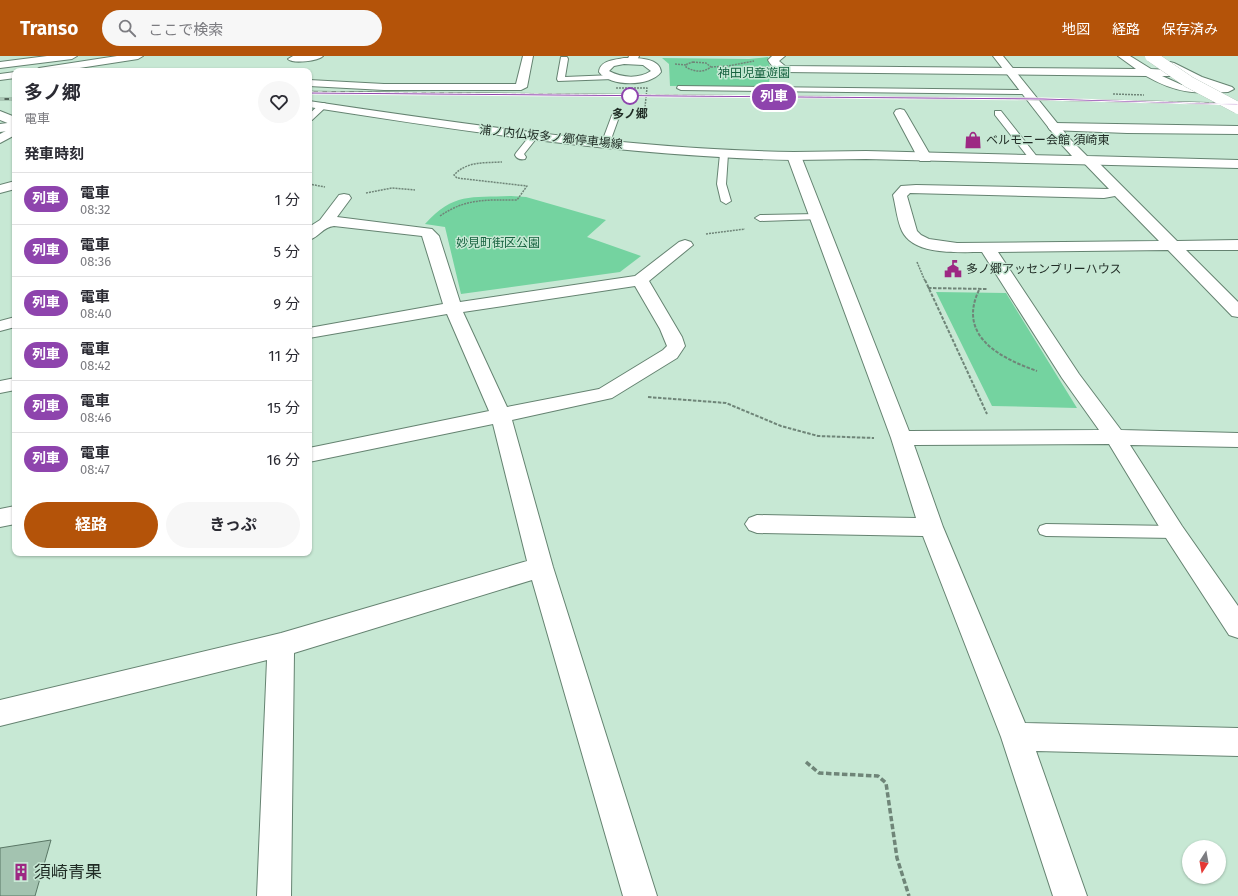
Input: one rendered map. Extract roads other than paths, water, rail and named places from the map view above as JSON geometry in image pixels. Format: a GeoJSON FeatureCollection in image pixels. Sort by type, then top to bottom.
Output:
{"type":"FeatureCollection","features":[{"type":"Feature","properties":{"kind":"main road"},"geometry":{"type":"LineString","coordinates":[[0,60],[33,56]]}},
{"type":"Feature","properties":{"kind":"main road"},"geometry":{"type":"LineString","coordinates":[[0,65],[72,56]]}},
{"type":"Feature","properties":{"kind":"main road"},"geometry":{"type":"LineString","coordinates":[[60,68],[138,56]]}},
{"type":"Feature","properties":{"kind":"main road"},"geometry":{"type":"LineString","coordinates":[[292,60],[318,56]]}},
{"type":"Feature","properties":{"kind":"main road"},"geometry":{"type":"LineString","coordinates":[[312,83],[384,87],[521,87],[528,56]]}},
{"type":"Feature","properties":{"kind":"main road"},"geometry":{"type":"LineString","coordinates":[[780,56],[773,60],[777,66],[784,68],[1182,73]]}},
{"type":"Feature","properties":{"kind":"main road"},"geometry":{"type":"LineString","coordinates":[[998,56],[1054,127],[1086,161],[1118,191],[1238,312]]}},
{"type":"Feature","properties":{"kind":"main road"},"geometry":{"type":"LineString","coordinates":[[1123,56],[1179,88],[1193,90],[1233,90]]}},
{"type":"Feature","properties":{"kind":"main road"},"geometry":{"type":"LineString","coordinates":[[1150,56],[1189,82],[1238,108]]}},
{"type":"Feature","properties":{"kind":"main road"},"geometry":{"type":"LineString","coordinates":[[1158,56],[1182,73],[1207,84],[1233,90]]}},
{"type":"Feature","properties":{"kind":"main road"},"geometry":{"type":"LineString","coordinates":[[633,59],[653,66],[656,69],[656,72],[647,78],[614,83],[604,72],[604,69],[616,62],[633,59]]}},
{"type":"Feature","properties":{"kind":"main road"},"geometry":{"type":"LineString","coordinates":[[0,77],[12,75]]}},
{"type":"Feature","properties":{"kind":"main road","name":"浦ノ内仏坂多ノ郷停車場線"},"geometry":{"type":"LineString","coordinates":[[312,104],[486,131],[724,154],[794,156],[866,155],[925,158],[1238,164]]}},
{"type":"Feature","properties":{"kind":"main road"},"geometry":{"type":"LineString","coordinates":[[900,113],[925,158]]}},
{"type":"Feature","properties":{"kind":"main road"},"geometry":{"type":"LineString","coordinates":[[0,115],[12,121]]}},
{"type":"Feature","properties":{"kind":"main road"},"geometry":{"type":"LineString","coordinates":[[0,128],[12,126]]}},
{"type":"Feature","properties":{"kind":"main road"},"geometry":{"type":"LineString","coordinates":[[1054,127],[1238,130]]}},
{"type":"Feature","properties":{"kind":"main road"},"geometry":{"type":"LineString","coordinates":[[0,139],[12,132]]}},
{"type":"Feature","properties":{"kind":"main road"},"geometry":{"type":"LineString","coordinates":[[794,156],[901,438],[931,527],[1016,737],[1070,896]]}},
{"type":"Feature","properties":{"kind":"main road"},"geometry":{"type":"LineString","coordinates":[[0,189],[12,186]]}},
{"type":"Feature","properties":{"kind":"main road"},"geometry":{"type":"LineString","coordinates":[[1118,191],[1104,194],[906,189],[900,195],[910,231],[914,237],[923,243],[987,247],[1238,245]]}},
{"type":"Feature","properties":{"kind":"main road"},"geometry":{"type":"LineString","coordinates":[[312,232],[316,227],[326,221],[344,198]]}},
{"type":"Feature","properties":{"kind":"main road"},"geometry":{"type":"LineString","coordinates":[[326,221],[353,222],[427,232],[431,236],[453,308],[501,416],[542,566],[640,896]]}},
{"type":"Feature","properties":{"kind":"main road"},"geometry":{"type":"LineString","coordinates":[[312,332],[453,308],[640,280],[684,245]]}},
{"type":"Feature","properties":{"kind":"main road"},"geometry":{"type":"LineString","coordinates":[[987,247],[1072,378],[1115,437],[1174,532],[1238,627]]}},
{"type":"Feature","properties":{"kind":"main road"},"geometry":{"type":"LineString","coordinates":[[312,454],[605,394],[670,354],[676,346],[674,336],[646,293],[640,280]]}},
{"type":"Feature","properties":{"kind":"main road"},"geometry":{"type":"LineString","coordinates":[[0,326],[12,323]]}},
{"type":"Feature","properties":{"kind":"main road"},"geometry":{"type":"LineString","coordinates":[[0,387],[12,385]]}},
{"type":"Feature","properties":{"kind":"main road"},"geometry":{"type":"LineString","coordinates":[[901,438],[1115,437],[1238,440]]}},
{"type":"Feature","properties":{"kind":"main road"},"geometry":{"type":"LineString","coordinates":[[0,518],[12,516]]}},
{"type":"Feature","properties":{"kind":"main road"},"geometry":{"type":"LineString","coordinates":[[757,524],[931,527]]}},
{"type":"Feature","properties":{"kind":"main road"},"geometry":{"type":"LineString","coordinates":[[0,713],[281,645],[542,566]]}},
{"type":"Feature","properties":{"kind":"main road"},"geometry":{"type":"LineString","coordinates":[[274,896],[281,645]]}},
{"type":"Feature","properties":{"kind":"main road"},"geometry":{"type":"LineString","coordinates":[[1016,737],[1238,742]]}},
{"type":"Feature","properties":{"kind":"lane"},"geometry":{"type":"LineString","coordinates":[[564,59],[561,79],[614,83]]}},
{"type":"Feature","properties":{"kind":"lane"},"geometry":{"type":"LineString","coordinates":[[681,88],[1026,92]]}},
{"type":"Feature","properties":{"kind":"lane"},"geometry":{"type":"LineString","coordinates":[[312,116],[324,106]]}},
{"type":"Feature","properties":{"kind":"lane"},"geometry":{"type":"LineString","coordinates":[[998,113],[1035,160]]}},
{"type":"Feature","properties":{"kind":"lane"},"geometry":{"type":"LineString","coordinates":[[606,142],[615,118]]}},
{"type":"Feature","properties":{"kind":"lane"},"geometry":{"type":"LineString","coordinates":[[522,157],[519,155],[535,135]]}},
{"type":"Feature","properties":{"kind":"lane"},"geometry":{"type":"LineString","coordinates":[[724,154],[722,163],[722,194],[726,201]]}},
{"type":"Feature","properties":{"kind":"lane"},"geometry":{"type":"LineString","coordinates":[[760,218],[817,217]]}},
{"type":"Feature","properties":{"kind":"lane"},"geometry":{"type":"LineString","coordinates":[[1046,530],[1174,532]]}},
{"type":"Feature","properties":{"kind":"railway"},"geometry":{"type":"LineString","coordinates":[[312,92],[1032,99],[1238,104]]}},
{"type":"Feature","properties":{"kind":"railway"},"geometry":{"type":"LineString","coordinates":[[0,99],[12,99]]}},
{"type":"Feature","properties":{"kind":"train","name":"列車"},"geometry":{"type":"LineString","coordinates":[[312,92],[1043,99],[1238,104]]}},
{"type":"Feature","properties":{"kind":"place","name":"多ノ郷"},"geometry":{"type":"Point","coordinates":[630,96]}},
{"type":"Feature","properties":{"kind":"place","name":"ベルモニー会館 須崎東"},"geometry":{"type":"Point","coordinates":[973,140]}},
{"type":"Feature","properties":{"kind":"place","name":"多ノ郷アッセンブリーハウス"},"geometry":{"type":"Point","coordinates":[953,269]}},
{"type":"Feature","properties":{"kind":"place","name":"須崎青果"},"geometry":{"type":"Point","coordinates":[21,872]}},
{"type":"Feature","properties":{"kind":"park label","name":"神田児童遊園"},"geometry":{"type":"Point","coordinates":[754,73]}},
{"type":"Feature","properties":{"kind":"park label","name":"妙見町街区公園"},"geometry":{"type":"Point","coordinates":[498,243]}}]}
